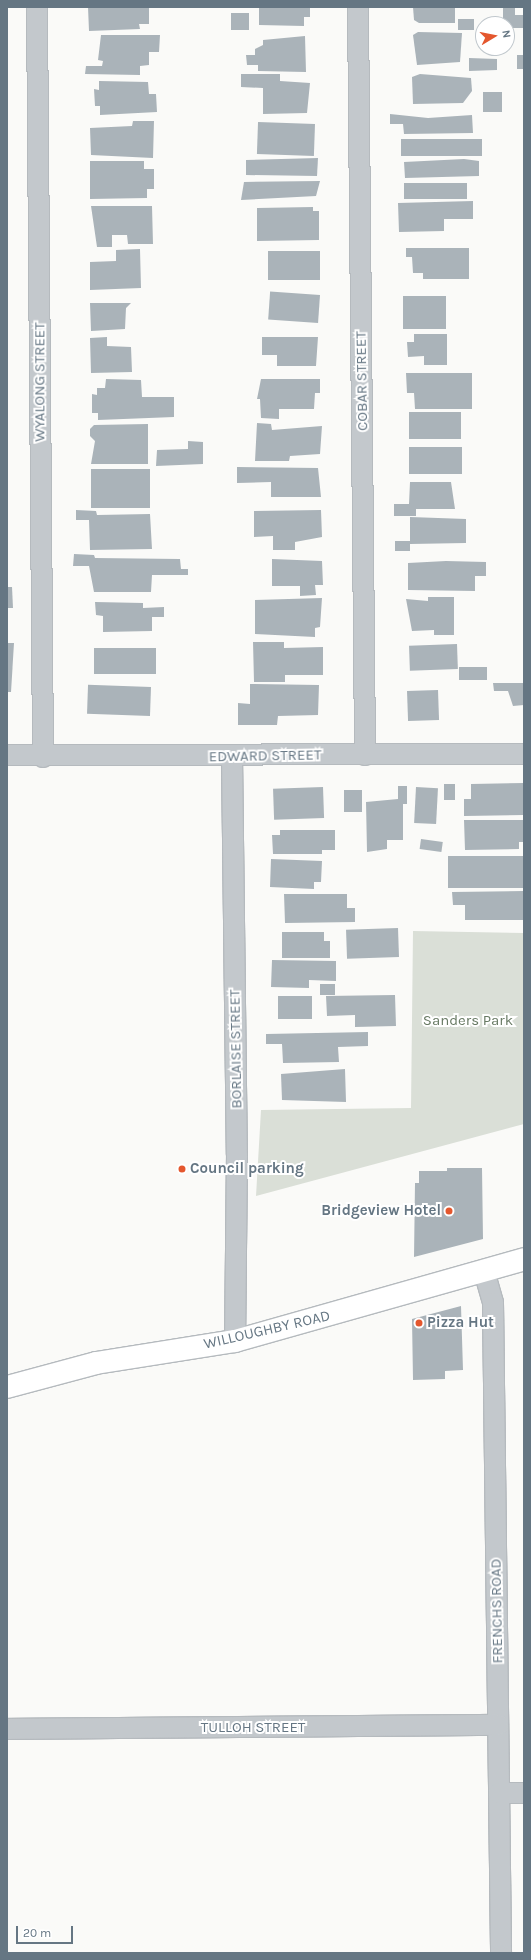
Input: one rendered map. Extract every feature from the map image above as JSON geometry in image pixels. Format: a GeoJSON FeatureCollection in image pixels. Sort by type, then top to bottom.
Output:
{"type":"FeatureCollection","features":[{"type":"Feature","properties":{"kind":"main road","name":"WILLOUGHBY ROAD"},"geometry":{"type":"LineString","coordinates":[[7,1387],[96,1363],[235,1341],[484,1271],[524,1258]]}},
{"type":"Feature","properties":{"kind":"street","name":"WYALONG STREET"},"geometry":{"type":"LineString","coordinates":[[37,7],[43,757]]}},
{"type":"Feature","properties":{"kind":"street","name":"COBAR STREET"},"geometry":{"type":"LineString","coordinates":[[358,7],[365,755]]}},
{"type":"Feature","properties":{"kind":"street","name":"EDWARD STREET"},"geometry":{"type":"LineString","coordinates":[[7,754],[43,757],[524,754]]}},
{"type":"Feature","properties":{"kind":"street","name":"BORLAISE STREET"},"geometry":{"type":"LineString","coordinates":[[232,756],[237,1155],[235,1341]]}},
{"type":"Feature","properties":{"kind":"street","name":"FRENCHS ROAD"},"geometry":{"type":"LineString","coordinates":[[484,1271],[493,1303],[501,1953]]}},
{"type":"Feature","properties":{"kind":"street","name":"TULLOH STREET"},"geometry":{"type":"LineString","coordinates":[[7,1729],[498,1725]]}},
{"type":"Feature","properties":{"kind":"street"},"geometry":{"type":"LineString","coordinates":[[499,1793],[524,1793]]}},
{"type":"Feature","properties":{"kind":"green space","name":"Sanders Park"},"geometry":{"type":"Polygon","coordinates":[[[413,931],[524,933],[524,1124],[256,1196],[261,1110],[411,1108],[413,931]]]}},
{"type":"Feature","properties":{"kind":"building"},"geometry":{"type":"Polygon","coordinates":[[[88,7],[149,7],[149,24],[139,24],[140,29],[89,31],[88,7]]]}},
{"type":"Feature","properties":{"kind":"building"},"geometry":{"type":"Polygon","coordinates":[[[259,7],[310,7],[310,17],[304,17],[304,26],[259,25],[259,7]]]}},
{"type":"Feature","properties":{"kind":"building"},"geometry":{"type":"Polygon","coordinates":[[[413,7],[455,7],[455,23],[419,23],[414,20],[413,7]]]}},
{"type":"Feature","properties":{"kind":"building"},"geometry":{"type":"Polygon","coordinates":[[[503,7],[515,7],[515,15],[524,15],[524,28],[515,28],[515,16],[503,16],[503,7]]]}},
{"type":"Feature","properties":{"kind":"building"},"geometry":{"type":"Polygon","coordinates":[[[231,13],[249,13],[249,30],[231,30],[231,13]]]}},
{"type":"Feature","properties":{"kind":"building"},"geometry":{"type":"Polygon","coordinates":[[[458,19],[474,19],[474,30],[458,30],[458,19]]]}},
{"type":"Feature","properties":{"kind":"building"},"geometry":{"type":"Polygon","coordinates":[[[418,32],[462,33],[460,62],[417,65],[413,35],[418,32]]]}},
{"type":"Feature","properties":{"kind":"building"},"geometry":{"type":"Polygon","coordinates":[[[101,35],[160,35],[159,52],[149,52],[149,65],[140,66],[140,75],[85,74],[86,66],[102,66],[103,61],[98,60],[101,35]]]}},
{"type":"Feature","properties":{"kind":"building"},"geometry":{"type":"Polygon","coordinates":[[[305,36],[306,72],[258,71],[258,65],[247,65],[246,55],[255,55],[255,49],[263,45],[263,40],[305,36]]]}},
{"type":"Feature","properties":{"kind":"building"},"geometry":{"type":"Polygon","coordinates":[[[517,55],[524,55],[524,69],[517,69],[517,55]]]}},
{"type":"Feature","properties":{"kind":"building"},"geometry":{"type":"Polygon","coordinates":[[[469,58],[497,59],[497,70],[469,71],[469,58]]]}},
{"type":"Feature","properties":{"kind":"building"},"geometry":{"type":"Polygon","coordinates":[[[241,74],[280,74],[280,81],[310,83],[307,113],[263,114],[263,88],[241,87],[241,74]]]}},
{"type":"Feature","properties":{"kind":"building"},"geometry":{"type":"Polygon","coordinates":[[[420,74],[471,78],[472,91],[463,103],[413,104],[412,77],[420,74]]]}},
{"type":"Feature","properties":{"kind":"building"},"geometry":{"type":"Polygon","coordinates":[[[99,81],[148,82],[149,94],[156,94],[157,112],[100,115],[100,106],[95,106],[94,89],[99,90],[99,81]]]}},
{"type":"Feature","properties":{"kind":"building"},"geometry":{"type":"Polygon","coordinates":[[[483,92],[502,92],[502,112],[483,112],[483,92]]]}},
{"type":"Feature","properties":{"kind":"building"},"geometry":{"type":"Polygon","coordinates":[[[390,114],[428,118],[472,115],[473,133],[404,134],[403,124],[390,124],[390,114]]]}},
{"type":"Feature","properties":{"kind":"building"},"geometry":{"type":"Polygon","coordinates":[[[133,121],[154,121],[153,158],[91,155],[90,128],[132,126],[133,121]]]}},
{"type":"Feature","properties":{"kind":"building"},"geometry":{"type":"Polygon","coordinates":[[[258,122],[315,124],[314,156],[257,154],[258,122]]]}},
{"type":"Feature","properties":{"kind":"building"},"geometry":{"type":"Polygon","coordinates":[[[401,139],[482,139],[482,156],[401,156],[401,139]]]}},
{"type":"Feature","properties":{"kind":"building"},"geometry":{"type":"Polygon","coordinates":[[[318,158],[317,176],[246,175],[246,160],[318,158]]]}},
{"type":"Feature","properties":{"kind":"building"},"geometry":{"type":"Polygon","coordinates":[[[464,159],[479,161],[479,176],[405,178],[404,162],[464,159]]]}},
{"type":"Feature","properties":{"kind":"building"},"geometry":{"type":"Polygon","coordinates":[[[90,161],[144,161],[144,169],[154,169],[154,189],[147,189],[147,198],[90,199],[90,161]]]}},
{"type":"Feature","properties":{"kind":"building"},"geometry":{"type":"Polygon","coordinates":[[[320,181],[316,196],[241,200],[244,182],[320,181]]]}},
{"type":"Feature","properties":{"kind":"building"},"geometry":{"type":"Polygon","coordinates":[[[404,183],[467,183],[467,199],[404,199],[404,183]]]}},
{"type":"Feature","properties":{"kind":"building"},"geometry":{"type":"Polygon","coordinates":[[[473,201],[473,219],[444,219],[444,231],[399,232],[398,203],[473,201]]]}},
{"type":"Feature","properties":{"kind":"building"},"geometry":{"type":"Polygon","coordinates":[[[91,206],[152,206],[153,244],[128,244],[127,235],[112,235],[112,247],[97,247],[91,206]]]}},
{"type":"Feature","properties":{"kind":"building"},"geometry":{"type":"Polygon","coordinates":[[[313,207],[313,211],[319,211],[319,240],[257,241],[257,208],[313,207]]]}},
{"type":"Feature","properties":{"kind":"building"},"geometry":{"type":"Polygon","coordinates":[[[406,248],[469,248],[469,279],[423,279],[423,273],[413,273],[412,257],[406,257],[406,248]]]}},
{"type":"Feature","properties":{"kind":"building"},"geometry":{"type":"Polygon","coordinates":[[[140,249],[141,288],[90,290],[90,262],[116,261],[116,250],[140,249]]]}},
{"type":"Feature","properties":{"kind":"building"},"geometry":{"type":"Polygon","coordinates":[[[268,251],[320,251],[320,280],[268,280],[268,251]]]}},
{"type":"Feature","properties":{"kind":"building"},"geometry":{"type":"Polygon","coordinates":[[[270,292],[320,295],[318,323],[268,319],[270,292]]]}},
{"type":"Feature","properties":{"kind":"building"},"geometry":{"type":"Polygon","coordinates":[[[403,296],[446,296],[446,329],[403,329],[403,296]]]}},
{"type":"Feature","properties":{"kind":"building"},"geometry":{"type":"Polygon","coordinates":[[[90,303],[131,303],[126,308],[125,329],[91,331],[90,303]]]}},
{"type":"Feature","properties":{"kind":"building"},"geometry":{"type":"Polygon","coordinates":[[[414,334],[447,334],[447,365],[424,365],[424,356],[408,357],[407,342],[414,342],[414,334]]]}},
{"type":"Feature","properties":{"kind":"building"},"geometry":{"type":"Polygon","coordinates":[[[107,337],[107,346],[131,347],[132,372],[91,373],[90,338],[107,337]]]}},
{"type":"Feature","properties":{"kind":"building"},"geometry":{"type":"Polygon","coordinates":[[[262,337],[318,337],[316,366],[277,366],[277,355],[262,355],[262,337]]]}},
{"type":"Feature","properties":{"kind":"building"},"geometry":{"type":"Polygon","coordinates":[[[406,373],[472,373],[472,409],[415,409],[414,393],[407,393],[406,373]]]}},
{"type":"Feature","properties":{"kind":"building"},"geometry":{"type":"Polygon","coordinates":[[[106,379],[141,380],[142,397],[174,397],[174,417],[98,420],[98,413],[92,413],[92,394],[97,395],[97,388],[105,388],[106,379]]]}},
{"type":"Feature","properties":{"kind":"building"},"geometry":{"type":"Polygon","coordinates":[[[261,379],[320,379],[320,393],[315,393],[314,409],[279,409],[279,419],[261,418],[260,399],[257,399],[261,379]]]}},
{"type":"Feature","properties":{"kind":"building"},"geometry":{"type":"Polygon","coordinates":[[[409,412],[461,412],[461,439],[409,439],[409,412]]]}},
{"type":"Feature","properties":{"kind":"building"},"geometry":{"type":"Polygon","coordinates":[[[257,423],[271,424],[272,430],[322,426],[320,454],[290,456],[289,461],[255,461],[257,423]]]}},
{"type":"Feature","properties":{"kind":"building"},"geometry":{"type":"Polygon","coordinates":[[[148,424],[148,464],[91,464],[95,441],[90,436],[90,429],[94,425],[148,424]]]}},
{"type":"Feature","properties":{"kind":"building"},"geometry":{"type":"Polygon","coordinates":[[[188,441],[203,442],[203,464],[156,466],[157,450],[188,449],[188,441]]]}},
{"type":"Feature","properties":{"kind":"building"},"geometry":{"type":"Polygon","coordinates":[[[409,447],[462,447],[462,474],[409,474],[409,447]]]}},
{"type":"Feature","properties":{"kind":"building"},"geometry":{"type":"Polygon","coordinates":[[[237,467],[318,468],[321,497],[271,497],[271,482],[237,483],[237,467]]]}},
{"type":"Feature","properties":{"kind":"building"},"geometry":{"type":"Polygon","coordinates":[[[91,469],[150,469],[150,508],[91,508],[91,469]]]}},
{"type":"Feature","properties":{"kind":"building"},"geometry":{"type":"Polygon","coordinates":[[[410,482],[451,482],[455,509],[416,509],[416,516],[394,516],[394,504],[409,504],[410,482]]]}},
{"type":"Feature","properties":{"kind":"building"},"geometry":{"type":"Polygon","coordinates":[[[76,510],[96,511],[97,515],[150,514],[152,549],[90,550],[89,520],[76,520],[76,510]]]}},
{"type":"Feature","properties":{"kind":"building"},"geometry":{"type":"Polygon","coordinates":[[[321,510],[322,537],[295,542],[295,550],[273,550],[273,536],[254,537],[254,511],[321,510]]]}},
{"type":"Feature","properties":{"kind":"building"},"geometry":{"type":"Polygon","coordinates":[[[410,517],[466,519],[466,543],[410,544],[410,551],[395,551],[395,541],[410,541],[410,517]]]}},
{"type":"Feature","properties":{"kind":"building"},"geometry":{"type":"Polygon","coordinates":[[[74,554],[94,555],[95,558],[180,559],[181,569],[188,569],[188,575],[152,575],[151,592],[94,592],[89,566],[73,566],[74,554]]]}},
{"type":"Feature","properties":{"kind":"building"},"geometry":{"type":"Polygon","coordinates":[[[272,559],[322,561],[323,585],[315,585],[316,595],[300,596],[300,586],[272,586],[272,559]]]}},
{"type":"Feature","properties":{"kind":"building"},"geometry":{"type":"Polygon","coordinates":[[[446,561],[486,562],[486,576],[475,576],[475,591],[408,590],[408,563],[446,561]]]}},
{"type":"Feature","properties":{"kind":"building"},"geometry":{"type":"Polygon","coordinates":[[[7,587],[12,587],[13,608],[7,608],[7,587]]]}},
{"type":"Feature","properties":{"kind":"building"},"geometry":{"type":"Polygon","coordinates":[[[428,597],[454,597],[454,635],[434,635],[434,630],[412,631],[406,599],[428,601],[428,597]]]}},
{"type":"Feature","properties":{"kind":"building"},"geometry":{"type":"Polygon","coordinates":[[[322,598],[320,627],[315,628],[315,637],[255,634],[255,600],[322,598]]]}},
{"type":"Feature","properties":{"kind":"building"},"geometry":{"type":"Polygon","coordinates":[[[95,602],[143,603],[143,608],[164,607],[164,617],[152,617],[152,631],[103,632],[103,616],[96,615],[95,602]]]}},
{"type":"Feature","properties":{"kind":"building"},"geometry":{"type":"Polygon","coordinates":[[[253,642],[284,642],[284,648],[323,647],[323,675],[285,675],[285,682],[254,682],[253,642]]]}},
{"type":"Feature","properties":{"kind":"building"},"geometry":{"type":"Polygon","coordinates":[[[7,643],[14,643],[11,692],[7,692],[7,643]]]}},
{"type":"Feature","properties":{"kind":"building"},"geometry":{"type":"Polygon","coordinates":[[[457,644],[458,669],[410,671],[409,646],[457,644]]]}},
{"type":"Feature","properties":{"kind":"building"},"geometry":{"type":"Polygon","coordinates":[[[94,648],[156,648],[156,674],[94,674],[94,648]]]}},
{"type":"Feature","properties":{"kind":"building"},"geometry":{"type":"Polygon","coordinates":[[[459,667],[487,667],[487,680],[459,680],[459,667]]]}},
{"type":"Feature","properties":{"kind":"building"},"geometry":{"type":"Polygon","coordinates":[[[493,683],[524,683],[524,705],[513,706],[508,691],[494,691],[493,683]]]}},
{"type":"Feature","properties":{"kind":"building"},"geometry":{"type":"Polygon","coordinates":[[[250,684],[319,685],[318,715],[278,716],[277,725],[238,725],[238,703],[250,704],[250,684]]]}},
{"type":"Feature","properties":{"kind":"building"},"geometry":{"type":"Polygon","coordinates":[[[88,685],[151,687],[150,716],[87,714],[88,685]]]}},
{"type":"Feature","properties":{"kind":"building"},"geometry":{"type":"Polygon","coordinates":[[[438,690],[439,720],[408,721],[407,691],[438,690]]]}},
{"type":"Feature","properties":{"kind":"building"},"geometry":{"type":"Polygon","coordinates":[[[524,783],[524,815],[464,816],[464,799],[471,799],[471,784],[524,783]]]}},
{"type":"Feature","properties":{"kind":"building"},"geometry":{"type":"Polygon","coordinates":[[[444,784],[455,784],[455,800],[444,800],[444,784]]]}},
{"type":"Feature","properties":{"kind":"building"},"geometry":{"type":"Polygon","coordinates":[[[398,786],[407,786],[407,804],[403,804],[403,840],[387,840],[387,849],[367,852],[366,802],[398,799],[398,786]]]}},
{"type":"Feature","properties":{"kind":"building"},"geometry":{"type":"Polygon","coordinates":[[[323,787],[324,818],[274,820],[273,789],[323,787]]]}},
{"type":"Feature","properties":{"kind":"building"},"geometry":{"type":"Polygon","coordinates":[[[416,787],[438,788],[436,824],[414,823],[416,787]]]}},
{"type":"Feature","properties":{"kind":"building"},"geometry":{"type":"Polygon","coordinates":[[[344,790],[362,790],[362,812],[344,812],[344,790]]]}},
{"type":"Feature","properties":{"kind":"building"},"geometry":{"type":"Polygon","coordinates":[[[464,820],[524,820],[524,842],[519,842],[519,849],[465,850],[464,820]]]}},
{"type":"Feature","properties":{"kind":"building"},"geometry":{"type":"Polygon","coordinates":[[[280,830],[335,830],[335,850],[322,850],[322,854],[273,854],[272,835],[280,835],[280,830]]]}},
{"type":"Feature","properties":{"kind":"building"},"geometry":{"type":"Polygon","coordinates":[[[421,839],[443,842],[441,852],[420,849],[421,839]]]}},
{"type":"Feature","properties":{"kind":"building"},"geometry":{"type":"Polygon","coordinates":[[[448,856],[524,856],[524,888],[448,888],[448,856]]]}},
{"type":"Feature","properties":{"kind":"building"},"geometry":{"type":"Polygon","coordinates":[[[271,859],[322,861],[321,882],[314,882],[314,889],[270,887],[271,859]]]}},
{"type":"Feature","properties":{"kind":"building"},"geometry":{"type":"Polygon","coordinates":[[[524,891],[524,920],[465,920],[465,905],[453,905],[452,892],[524,891]]]}},
{"type":"Feature","properties":{"kind":"building"},"geometry":{"type":"Polygon","coordinates":[[[284,894],[347,894],[347,908],[355,908],[355,922],[285,923],[284,894]]]}},
{"type":"Feature","properties":{"kind":"building"},"geometry":{"type":"Polygon","coordinates":[[[398,928],[399,957],[347,959],[346,930],[398,928]]]}},
{"type":"Feature","properties":{"kind":"building"},"geometry":{"type":"Polygon","coordinates":[[[282,932],[324,932],[324,941],[330,941],[330,958],[282,958],[282,932]]]}},
{"type":"Feature","properties":{"kind":"building"},"geometry":{"type":"Polygon","coordinates":[[[272,960],[336,961],[336,981],[309,980],[309,988],[271,987],[272,960]]]}},
{"type":"Feature","properties":{"kind":"building"},"geometry":{"type":"Polygon","coordinates":[[[320,984],[335,984],[335,995],[320,995],[320,984]]]}},
{"type":"Feature","properties":{"kind":"building"},"geometry":{"type":"Polygon","coordinates":[[[395,995],[396,1026],[355,1027],[355,1015],[327,1016],[326,996],[395,995]]]}},
{"type":"Feature","properties":{"kind":"building"},"geometry":{"type":"Polygon","coordinates":[[[278,996],[312,996],[312,1019],[278,1019],[278,996]]]}},
{"type":"Feature","properties":{"kind":"building"},"geometry":{"type":"Polygon","coordinates":[[[368,1032],[368,1046],[338,1047],[339,1062],[283,1063],[282,1044],[266,1044],[266,1034],[368,1032]]]}},
{"type":"Feature","properties":{"kind":"building"},"geometry":{"type":"Polygon","coordinates":[[[345,1069],[346,1102],[282,1100],[281,1074],[345,1069]]]}},
{"type":"Feature","properties":{"kind":"building","name":"Bridgeview Hotel"},"geometry":{"type":"Polygon","coordinates":[[[447,1168],[482,1168],[483,1239],[414,1257],[415,1183],[419,1183],[419,1171],[447,1171],[447,1168]]]}},
{"type":"Feature","properties":{"kind":"building"},"geometry":{"type":"Polygon","coordinates":[[[461,1306],[463,1370],[445,1371],[445,1379],[413,1380],[412,1319],[461,1306]]]}},
{"type":"Feature","properties":{"kind":"place","name":"Council parking"},"geometry":{"type":"Point","coordinates":[182,1169]}},
{"type":"Feature","properties":{"kind":"place","name":"Bridgeview Hotel"},"geometry":{"type":"Point","coordinates":[449,1211]}},
{"type":"Feature","properties":{"kind":"place","name":"Pizza Hut"},"geometry":{"type":"Point","coordinates":[419,1323]}}]}
